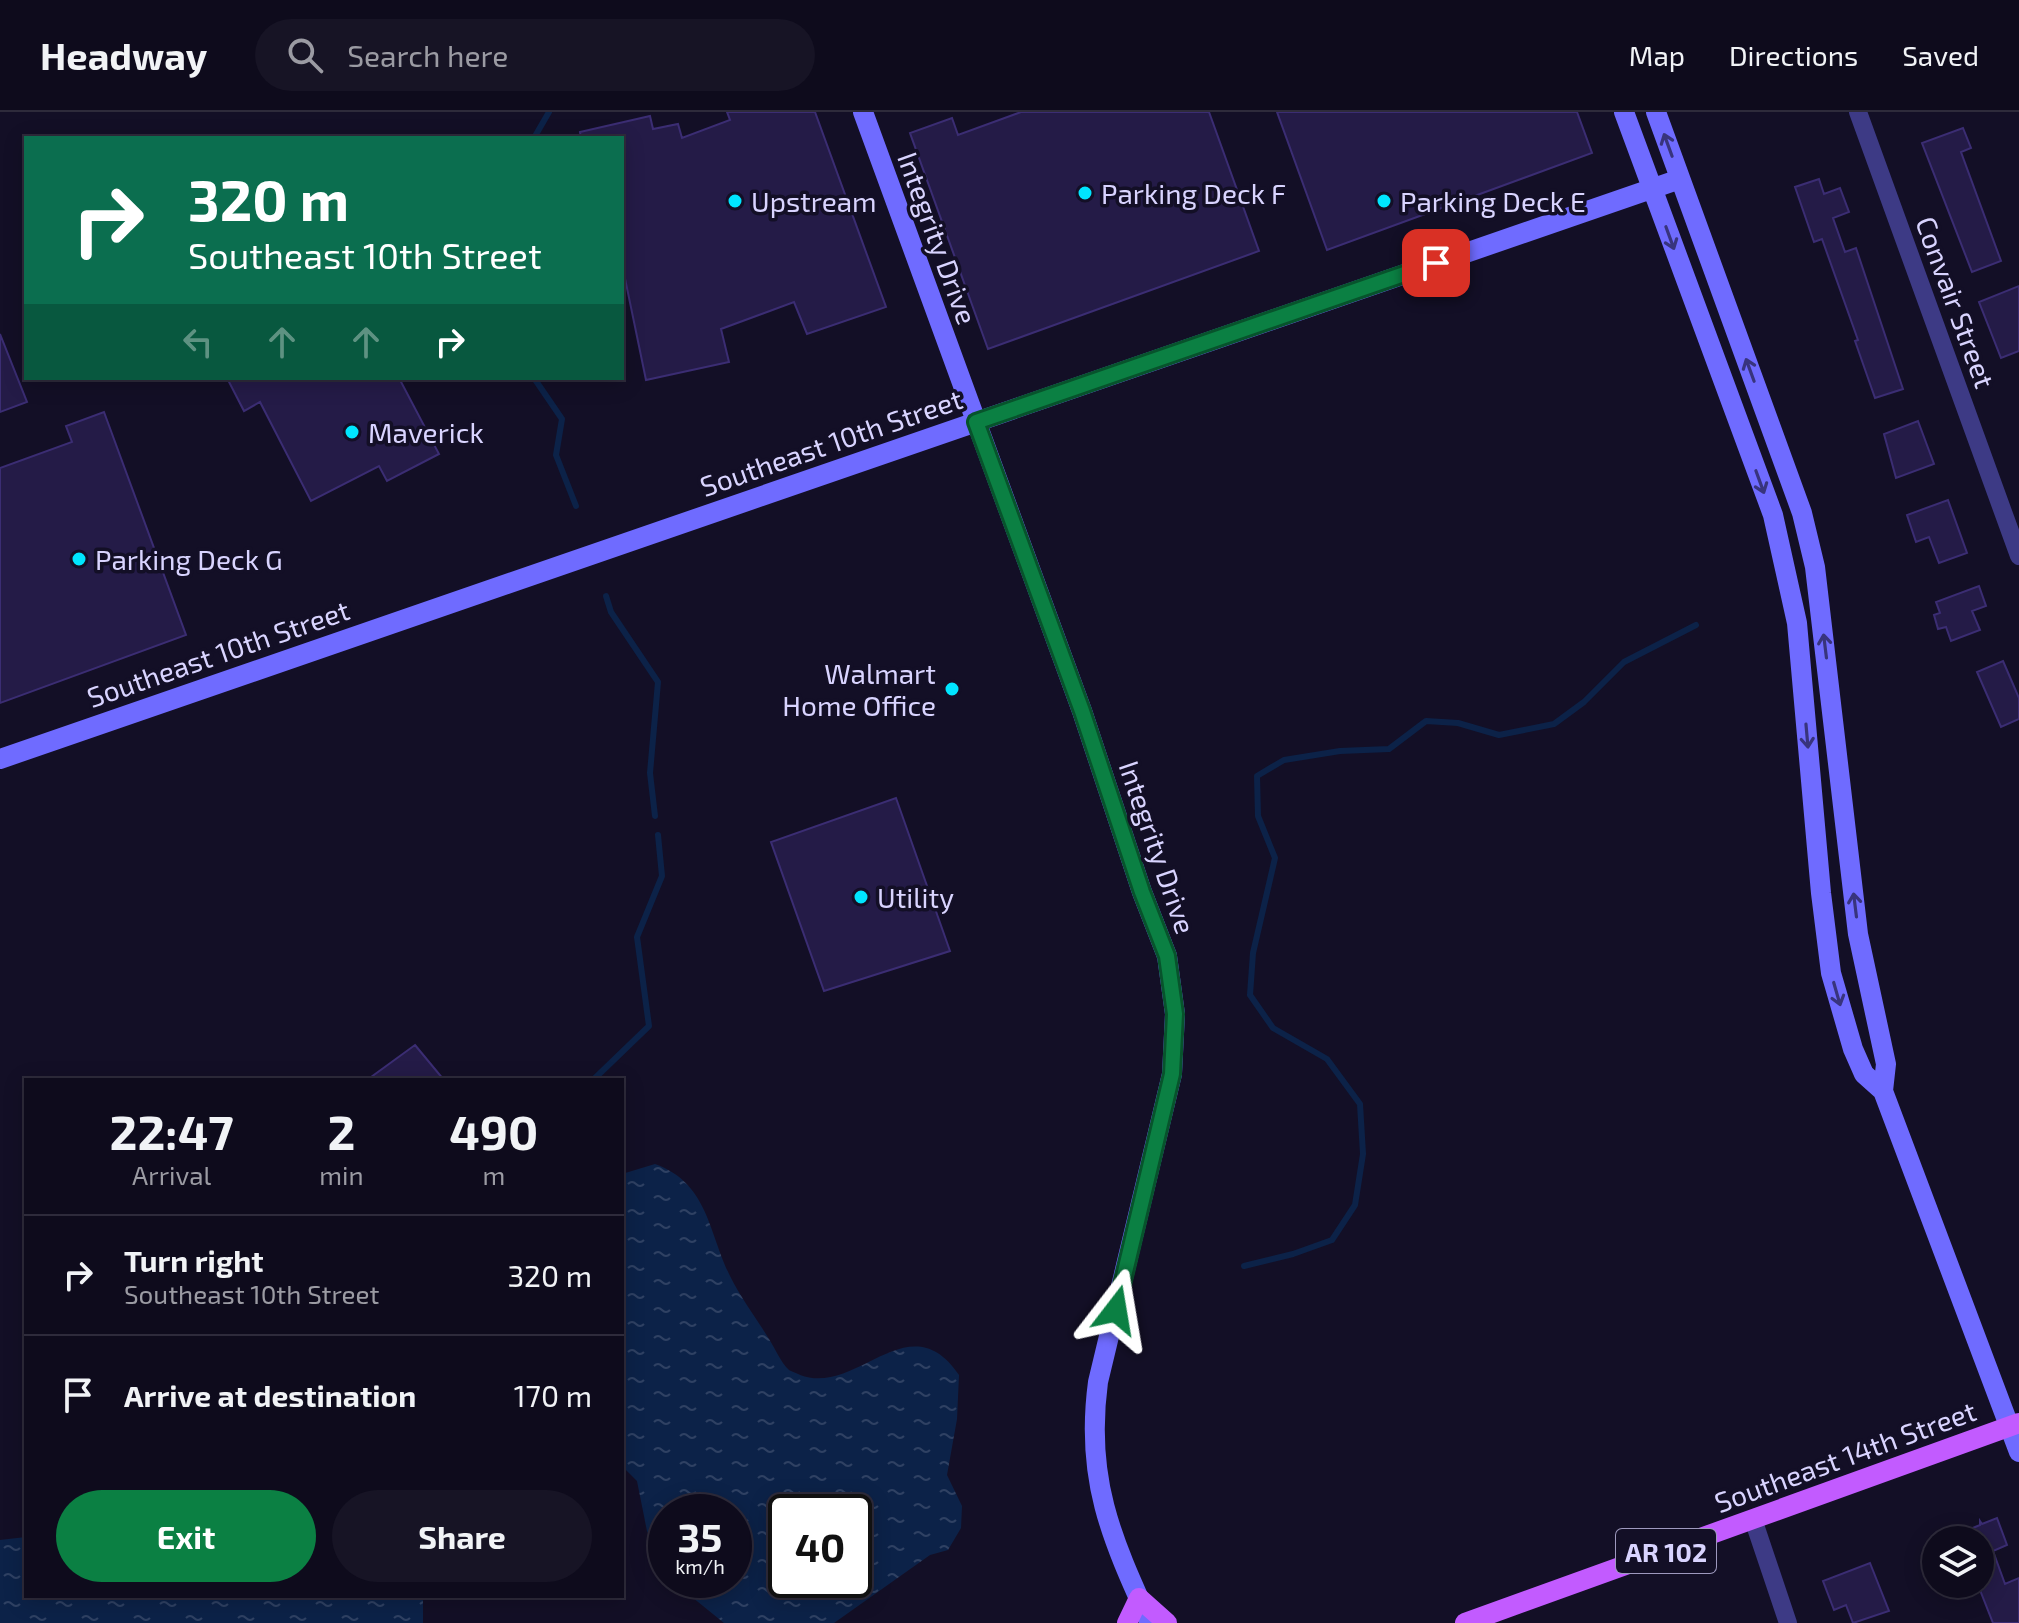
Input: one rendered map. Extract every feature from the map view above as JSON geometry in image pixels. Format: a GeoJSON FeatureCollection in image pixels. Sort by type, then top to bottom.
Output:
{"type":"FeatureCollection","features":[{"type":"Feature","properties":{"kind":"main road","name":"Southeast 14th Street"},"geometry":{"type":"LineString","coordinates":[[1465,1623],[2014,1425]]}},
{"type":"Feature","properties":{"kind":"main road"},"geometry":{"type":"LineString","coordinates":[[1127,1623],[1139,1598],[1167,1623]]}},
{"type":"Feature","properties":{"kind":"street","name":"Integrity Drive"},"geometry":{"type":"LineString","coordinates":[[863,112],[1077,697],[1142,892],[1167,956],[1175,1014],[1172,1074],[1098,1382],[1093,1420],[1099,1492],[1110,1527],[1150,1623]]}},
{"type":"Feature","properties":{"kind":"street"},"geometry":{"type":"LineString","coordinates":[[1624,112],[1773,515],[1797,623],[1831,973],[1853,1049],[1864,1074],[1883,1091],[2014,1425],[2019,1452]]}},
{"type":"Feature","properties":{"kind":"street"},"geometry":{"type":"LineString","coordinates":[[1656,112],[1802,513],[1815,567],[1858,934],[1886,1064],[1883,1091]]}},
{"type":"Feature","properties":{"kind":"street","name":"Convair Street"},"geometry":{"type":"LineString","coordinates":[[1861,113],[2019,556]]}},
{"type":"Feature","properties":{"kind":"street","name":"Southeast 10th Street"},"geometry":{"type":"LineString","coordinates":[[0,759],[1680,179]]}},
{"type":"Feature","properties":{"kind":"street"},"geometry":{"type":"LineString","coordinates":[[1753,1519],[1788,1623]]}},
{"type":"Feature","properties":{"kind":"water"},"geometry":{"type":"Polygon","coordinates":[[[655,1164],[673,1172],[696,1196],[734,1284],[790,1370],[821,1378],[842,1374],[902,1348],[921,1347],[940,1355],[959,1375],[957,1419],[947,1475],[962,1506],[961,1528],[948,1550],[930,1555],[872,1596],[872,1494],[768,1494],[768,1598],[869,1598],[834,1623],[724,1623],[693,1598],[752,1598],[752,1494],[648,1494],[648,1533],[637,1481],[624,1468],[624,1173],[655,1164]]]}},
{"type":"Feature","properties":{"kind":"water"},"geometry":{"type":"Polygon","coordinates":[[[24,1537],[24,1598],[423,1598],[423,1623],[0,1623],[0,1540],[24,1537]]]}},
{"type":"Feature","properties":{"kind":"building","name":"Upstream"},"geometry":{"type":"Polygon","coordinates":[[[727,112],[815,112],[886,307],[807,334],[794,302],[721,329],[729,362],[646,380],[624,274],[624,136],[581,136],[580,132],[650,116],[653,129],[678,124],[682,138],[730,120],[727,112]]]}},
{"type":"Feature","properties":{"kind":"building","name":"Parking Deck F"},"geometry":{"type":"Polygon","coordinates":[[[1021,112],[1209,112],[1259,251],[988,349],[910,133],[952,118],[958,135],[1021,112]]]}},
{"type":"Feature","properties":{"kind":"building","name":"Parking Deck E"},"geometry":{"type":"Polygon","coordinates":[[[1277,112],[1577,112],[1592,153],[1327,250],[1277,112]]]}},
{"type":"Feature","properties":{"kind":"building"},"geometry":{"type":"Polygon","coordinates":[[[1963,128],[1971,148],[1961,152],[2001,261],[1972,272],[1922,143],[1963,128]]]}},
{"type":"Feature","properties":{"kind":"building"},"geometry":{"type":"Polygon","coordinates":[[[1819,179],[1824,194],[1840,188],[1849,212],[1833,218],[1845,252],[1856,248],[1903,389],[1875,398],[1822,239],[1814,242],[1795,187],[1819,179]]]}},
{"type":"Feature","properties":{"kind":"building"},"geometry":{"type":"Polygon","coordinates":[[[2019,286],[2019,351],[2001,358],[1979,302],[2019,286]]]}},
{"type":"Feature","properties":{"kind":"building"},"geometry":{"type":"Polygon","coordinates":[[[0,334],[27,402],[0,412],[0,334]]]}},
{"type":"Feature","properties":{"kind":"building","name":"Maverick"},"geometry":{"type":"Polygon","coordinates":[[[228,380],[400,380],[439,454],[387,481],[379,466],[311,501],[260,402],[244,411],[228,380]]]}},
{"type":"Feature","properties":{"kind":"building","name":"Parking Deck G"},"geometry":{"type":"Polygon","coordinates":[[[104,412],[186,635],[0,703],[0,468],[72,442],[66,426],[104,412]]]}},
{"type":"Feature","properties":{"kind":"building"},"geometry":{"type":"Polygon","coordinates":[[[1918,421],[1934,464],[1896,478],[1884,434],[1918,421]]]}},
{"type":"Feature","properties":{"kind":"building"},"geometry":{"type":"Polygon","coordinates":[[[1948,500],[1967,553],[1939,563],[1929,537],[1916,542],[1907,515],[1948,500]]]}},
{"type":"Feature","properties":{"kind":"building"},"geometry":{"type":"Polygon","coordinates":[[[1979,586],[1986,606],[1972,611],[1980,630],[1951,641],[1946,627],[1938,629],[1934,615],[1940,613],[1936,602],[1979,586]]]}},
{"type":"Feature","properties":{"kind":"building"},"geometry":{"type":"Polygon","coordinates":[[[2003,661],[2019,698],[2019,719],[2001,727],[1977,672],[2003,661]]]}},
{"type":"Feature","properties":{"kind":"building","name":"Utility"},"geometry":{"type":"Polygon","coordinates":[[[896,798],[950,951],[824,991],[771,842],[896,798]]]}},
{"type":"Feature","properties":{"kind":"building"},"geometry":{"type":"Polygon","coordinates":[[[415,1045],[442,1078],[370,1078],[415,1045]]]}},
{"type":"Feature","properties":{"kind":"building"},"geometry":{"type":"Polygon","coordinates":[[[1997,1518],[2007,1545],[1994,1551],[1994,1526],[1978,1526],[1980,1521],[1982,1524],[1997,1518]]]}},
{"type":"Feature","properties":{"kind":"building"},"geometry":{"type":"Polygon","coordinates":[[[1994,1554],[2005,1584],[2019,1578],[2019,1623],[1993,1623],[1983,1598],[1994,1598],[1994,1554]]]}},
{"type":"Feature","properties":{"kind":"building"},"geometry":{"type":"Polygon","coordinates":[[[1870,1563],[1889,1611],[1853,1623],[1846,1605],[1834,1610],[1823,1581],[1870,1563]]]}},
{"type":"Feature","properties":{"kind":"waterway"},"geometry":{"type":"LineString","coordinates":[[535,136],[549,112]]}},
{"type":"Feature","properties":{"kind":"waterway"},"geometry":{"type":"LineString","coordinates":[[535,380],[562,419],[556,455],[576,506]]}},
{"type":"Feature","properties":{"kind":"waterway"},"geometry":{"type":"LineString","coordinates":[[606,596],[611,612],[658,682],[650,773],[655,816]]}},
{"type":"Feature","properties":{"kind":"waterway"},"geometry":{"type":"LineString","coordinates":[[1244,1266],[1332,1240],[1355,1205],[1363,1154],[1360,1104],[1327,1059],[1273,1028],[1250,995],[1253,953],[1275,858],[1258,816],[1257,776],[1284,760],[1340,751],[1389,749],[1426,721],[1458,723],[1499,735],[1554,724],[1584,702],[1624,662],[1696,625]]}},
{"type":"Feature","properties":{"kind":"waterway"},"geometry":{"type":"LineString","coordinates":[[595,1078],[649,1026],[637,937],[662,876],[658,835]]}},
{"type":"Feature","properties":{"kind":"place","name":"Parking Deck F"},"geometry":{"type":"Point","coordinates":[1085,193]}},
{"type":"Feature","properties":{"kind":"place","name":"Upstream"},"geometry":{"type":"Point","coordinates":[735,201]}},
{"type":"Feature","properties":{"kind":"place","name":"Parking Deck E"},"geometry":{"type":"Point","coordinates":[1384,201]}},
{"type":"Feature","properties":{"kind":"place","name":"Maverick"},"geometry":{"type":"Point","coordinates":[352,432]}},
{"type":"Feature","properties":{"kind":"place","name":"Parking Deck G"},"geometry":{"type":"Point","coordinates":[79,559]}},
{"type":"Feature","properties":{"kind":"place","name":"Walmart Home Office"},"geometry":{"type":"Point","coordinates":[952,689]}},
{"type":"Feature","properties":{"kind":"place","name":"Utility"},"geometry":{"type":"Point","coordinates":[861,897]}},
{"type":"Feature","properties":{"kind":"route"},"geometry":{"type":"LineString","coordinates":[[1116,1310],[1172,1074],[1175,1014],[1167,956],[1142,892],[1082,711],[976,422],[1436,263]]}}]}
